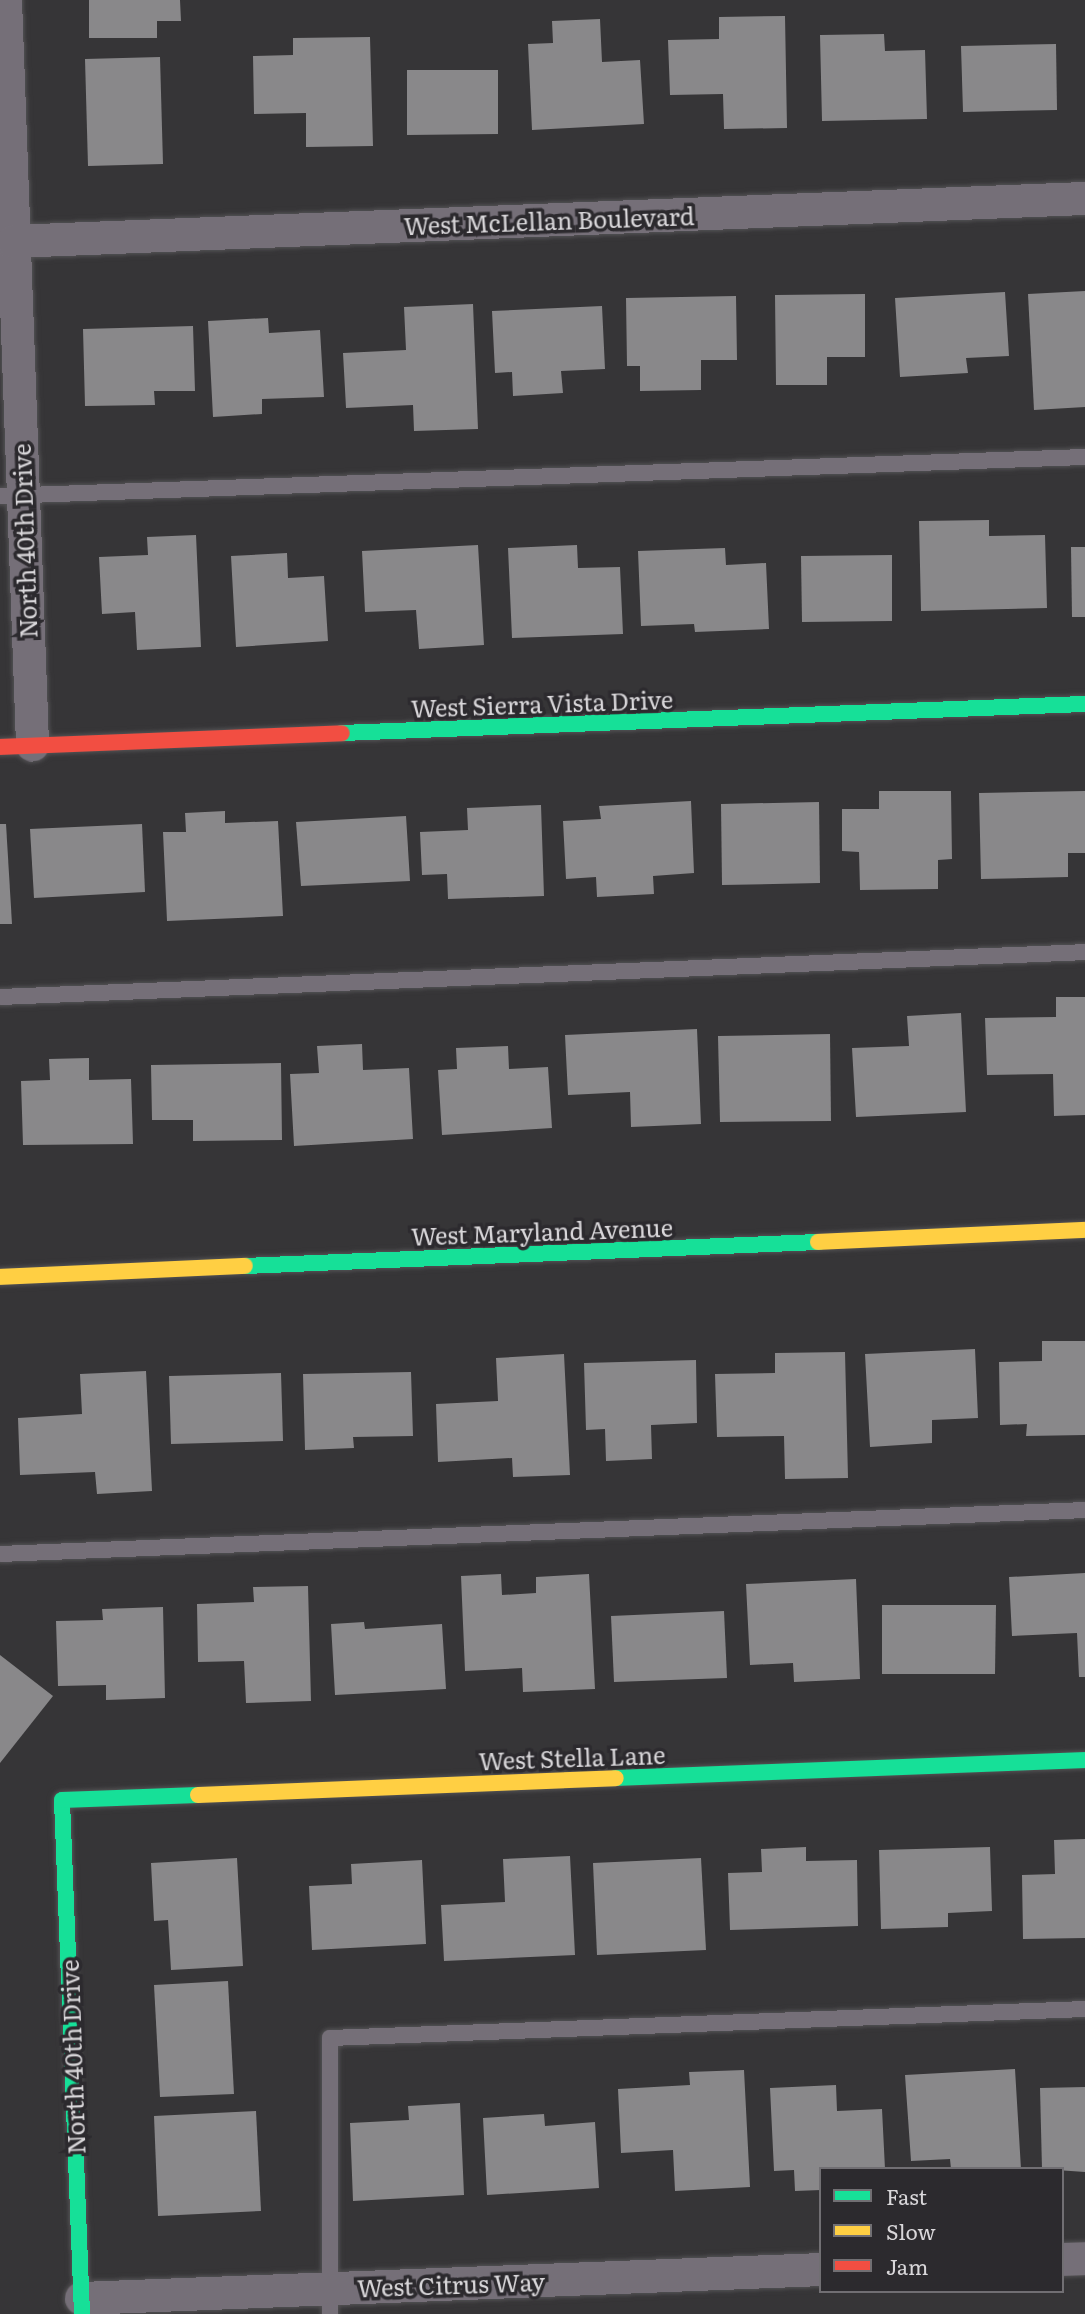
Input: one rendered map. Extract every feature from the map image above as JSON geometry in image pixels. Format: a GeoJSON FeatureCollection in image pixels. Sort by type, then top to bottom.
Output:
{"type":"FeatureCollection","features":[{"type":"Feature","properties":{"kind":"street","name":"North 40th Drive"},"geometry":{"type":"LineString","coordinates":[[5,0],[13,241],[11,496],[16,746]]}},
{"type":"Feature","properties":{"kind":"street","name":"West McLellan Boulevard"},"geometry":{"type":"LineString","coordinates":[[13,241],[1085,198]]}},
{"type":"Feature","properties":{"kind":"street","name":"West Sierra Vista Drive"},"geometry":{"type":"LineString","coordinates":[[16,746],[1085,704]]}},
{"type":"Feature","properties":{"kind":"street","name":"West Maryland Avenue"},"geometry":{"type":"LineString","coordinates":[[0,1277],[1085,1230]]}},
{"type":"Feature","properties":{"kind":"street","name":"West Stella Lane"},"geometry":{"type":"LineString","coordinates":[[62,1800],[1085,1760]]}},
{"type":"Feature","properties":{"kind":"street","name":"North 40th Drive"},"geometry":{"type":"LineString","coordinates":[[62,1800],[82,2306]]}},
{"type":"Feature","properties":{"kind":"street"},"geometry":{"type":"LineString","coordinates":[[1064,2259],[1085,2259]]}},
{"type":"Feature","properties":{"kind":"street","name":"West Citrus Way"},"geometry":{"type":"LineString","coordinates":[[82,2306],[330,2301],[819,2269]]}},
{"type":"Feature","properties":{"kind":"lane"},"geometry":{"type":"LineString","coordinates":[[11,496],[1085,457]]}},
{"type":"Feature","properties":{"kind":"lane"},"geometry":{"type":"LineString","coordinates":[[0,997],[1085,952]]}},
{"type":"Feature","properties":{"kind":"lane"},"geometry":{"type":"LineString","coordinates":[[0,1554],[1085,1510]]}},
{"type":"Feature","properties":{"kind":"lane"},"geometry":{"type":"LineString","coordinates":[[330,2301],[330,2038],[1085,2009]]}},
{"type":"Feature","properties":{"kind":"building"},"geometry":{"type":"Polygon","coordinates":[[[89,0],[180,0],[181,21],[157,21],[157,38],[89,38],[89,0]]]}},
{"type":"Feature","properties":{"kind":"building"},"geometry":{"type":"Polygon","coordinates":[[[785,16],[787,128],[724,129],[723,94],[670,95],[668,40],[719,39],[719,17],[785,16]]]}},
{"type":"Feature","properties":{"kind":"building"},"geometry":{"type":"Polygon","coordinates":[[[600,19],[602,62],[640,60],[644,124],[532,130],[528,44],[553,43],[552,21],[600,19]]]}},
{"type":"Feature","properties":{"kind":"building"},"geometry":{"type":"Polygon","coordinates":[[[884,34],[885,51],[925,50],[927,119],[822,121],[820,35],[884,34]]]}},
{"type":"Feature","properties":{"kind":"building"},"geometry":{"type":"Polygon","coordinates":[[[370,37],[373,146],[306,147],[306,113],[254,114],[253,56],[293,55],[293,38],[370,37]]]}},
{"type":"Feature","properties":{"kind":"building"},"geometry":{"type":"Polygon","coordinates":[[[1056,44],[1057,110],[963,112],[961,46],[1056,44]]]}},
{"type":"Feature","properties":{"kind":"building"},"geometry":{"type":"Polygon","coordinates":[[[160,57],[163,164],[88,166],[85,59],[160,57]]]}},
{"type":"Feature","properties":{"kind":"building"},"geometry":{"type":"Polygon","coordinates":[[[407,70],[498,70],[498,134],[407,135],[407,70]]]}},
{"type":"Feature","properties":{"kind":"building"},"geometry":{"type":"Polygon","coordinates":[[[1085,291],[1085,407],[1034,410],[1028,294],[1085,291]]]}},
{"type":"Feature","properties":{"kind":"building"},"geometry":{"type":"Polygon","coordinates":[[[1005,292],[1009,356],[966,358],[968,373],[900,377],[895,298],[1005,292]]]}},
{"type":"Feature","properties":{"kind":"building"},"geometry":{"type":"Polygon","coordinates":[[[865,294],[865,357],[827,357],[827,385],[776,385],[775,295],[865,294]]]}},
{"type":"Feature","properties":{"kind":"building"},"geometry":{"type":"Polygon","coordinates":[[[736,296],[737,360],[701,360],[701,390],[640,391],[640,366],[627,366],[626,298],[736,296]]]}},
{"type":"Feature","properties":{"kind":"building"},"geometry":{"type":"Polygon","coordinates":[[[473,304],[478,429],[414,431],[413,405],[346,408],[343,353],[406,350],[404,307],[473,304]]]}},
{"type":"Feature","properties":{"kind":"building"},"geometry":{"type":"Polygon","coordinates":[[[602,306],[605,369],[561,371],[563,393],[513,396],[512,372],[495,373],[492,311],[602,306]]]}},
{"type":"Feature","properties":{"kind":"building"},"geometry":{"type":"Polygon","coordinates":[[[268,318],[269,333],[320,330],[324,397],[262,399],[262,414],[213,417],[208,321],[268,318]]]}},
{"type":"Feature","properties":{"kind":"building"},"geometry":{"type":"Polygon","coordinates":[[[193,326],[195,391],[154,391],[155,405],[85,406],[83,329],[193,326]]]}},
{"type":"Feature","properties":{"kind":"building"},"geometry":{"type":"Polygon","coordinates":[[[989,520],[989,536],[1045,535],[1047,608],[921,611],[919,521],[989,520]]]}},
{"type":"Feature","properties":{"kind":"building"},"geometry":{"type":"Polygon","coordinates":[[[196,535],[201,647],[137,650],[135,612],[102,614],[99,557],[148,555],[147,537],[196,535]]]}},
{"type":"Feature","properties":{"kind":"building"},"geometry":{"type":"Polygon","coordinates":[[[478,545],[484,645],[419,649],[416,610],[365,612],[362,551],[478,545]]]}},
{"type":"Feature","properties":{"kind":"building"},"geometry":{"type":"Polygon","coordinates":[[[577,545],[578,568],[620,567],[623,634],[512,638],[508,548],[577,545]]]}},
{"type":"Feature","properties":{"kind":"building"},"geometry":{"type":"Polygon","coordinates":[[[1071,547],[1085,547],[1085,617],[1072,617],[1071,547]]]}},
{"type":"Feature","properties":{"kind":"building"},"geometry":{"type":"Polygon","coordinates":[[[725,548],[726,565],[766,563],[769,629],[695,632],[694,624],[641,626],[638,551],[725,548]]]}},
{"type":"Feature","properties":{"kind":"building"},"geometry":{"type":"Polygon","coordinates":[[[287,553],[288,578],[324,576],[328,641],[236,647],[231,556],[287,553]]]}},
{"type":"Feature","properties":{"kind":"building"},"geometry":{"type":"Polygon","coordinates":[[[892,555],[892,621],[802,622],[801,556],[892,555]]]}},
{"type":"Feature","properties":{"kind":"building"},"geometry":{"type":"Polygon","coordinates":[[[879,791],[951,791],[952,859],[938,860],[938,889],[860,890],[859,852],[842,851],[842,809],[879,809],[879,791]]]}},
{"type":"Feature","properties":{"kind":"building"},"geometry":{"type":"Polygon","coordinates":[[[1085,791],[1085,853],[1068,853],[1068,877],[981,879],[979,793],[1085,791]]]}},
{"type":"Feature","properties":{"kind":"building"},"geometry":{"type":"Polygon","coordinates":[[[691,801],[694,873],[653,876],[654,894],[597,897],[596,877],[566,879],[563,821],[601,819],[599,806],[691,801]]]}},
{"type":"Feature","properties":{"kind":"building"},"geometry":{"type":"Polygon","coordinates":[[[819,802],[820,883],[722,885],[721,804],[819,802]]]}},
{"type":"Feature","properties":{"kind":"building"},"geometry":{"type":"Polygon","coordinates":[[[541,805],[544,896],[448,899],[447,874],[422,875],[420,832],[468,830],[467,808],[541,805]]]}},
{"type":"Feature","properties":{"kind":"building"},"geometry":{"type":"Polygon","coordinates":[[[225,811],[225,823],[278,821],[283,916],[167,921],[163,832],[186,832],[185,813],[225,811]]]}},
{"type":"Feature","properties":{"kind":"building"},"geometry":{"type":"Polygon","coordinates":[[[406,816],[410,881],[301,886],[296,822],[406,816]]]}},
{"type":"Feature","properties":{"kind":"building"},"geometry":{"type":"Polygon","coordinates":[[[0,824],[6,824],[12,924],[0,924],[0,824]]]}},
{"type":"Feature","properties":{"kind":"building"},"geometry":{"type":"Polygon","coordinates":[[[142,824],[145,892],[34,898],[30,829],[142,824]]]}},
{"type":"Feature","properties":{"kind":"building"},"geometry":{"type":"Polygon","coordinates":[[[1056,997],[1085,997],[1085,1115],[1054,1116],[1053,1074],[987,1075],[985,1018],[1056,1017],[1056,997]]]}},
{"type":"Feature","properties":{"kind":"building"},"geometry":{"type":"Polygon","coordinates":[[[961,1013],[966,1112],[856,1117],[852,1048],[909,1046],[907,1016],[961,1013]]]}},
{"type":"Feature","properties":{"kind":"building"},"geometry":{"type":"Polygon","coordinates":[[[697,1029],[701,1124],[631,1127],[630,1092],[568,1095],[565,1035],[697,1029]]]}},
{"type":"Feature","properties":{"kind":"building"},"geometry":{"type":"Polygon","coordinates":[[[830,1034],[831,1121],[720,1122],[718,1036],[830,1034]]]}},
{"type":"Feature","properties":{"kind":"building"},"geometry":{"type":"Polygon","coordinates":[[[362,1044],[363,1070],[409,1068],[413,1139],[294,1146],[290,1074],[319,1073],[317,1046],[362,1044]]]}},
{"type":"Feature","properties":{"kind":"building"},"geometry":{"type":"Polygon","coordinates":[[[508,1046],[509,1069],[548,1067],[552,1128],[442,1135],[438,1070],[457,1069],[456,1048],[508,1046]]]}},
{"type":"Feature","properties":{"kind":"building"},"geometry":{"type":"Polygon","coordinates":[[[89,1058],[89,1080],[131,1079],[133,1144],[23,1145],[21,1081],[50,1080],[49,1059],[89,1058]]]}},
{"type":"Feature","properties":{"kind":"building"},"geometry":{"type":"Polygon","coordinates":[[[281,1063],[282,1140],[193,1141],[193,1120],[152,1120],[151,1065],[281,1063]]]}},
{"type":"Feature","properties":{"kind":"building"},"geometry":{"type":"Polygon","coordinates":[[[1042,1341],[1085,1341],[1085,1435],[1026,1436],[1027,1424],[1000,1425],[999,1362],[1042,1361],[1042,1341]]]}},
{"type":"Feature","properties":{"kind":"building"},"geometry":{"type":"Polygon","coordinates":[[[975,1349],[978,1418],[932,1420],[932,1443],[870,1447],[865,1354],[975,1349]]]}},
{"type":"Feature","properties":{"kind":"building"},"geometry":{"type":"Polygon","coordinates":[[[845,1352],[848,1478],[785,1479],[784,1436],[717,1437],[715,1374],[775,1373],[775,1353],[845,1352]]]}},
{"type":"Feature","properties":{"kind":"building"},"geometry":{"type":"Polygon","coordinates":[[[564,1354],[570,1475],[513,1477],[512,1458],[438,1462],[436,1404],[498,1401],[496,1358],[564,1354]]]}},
{"type":"Feature","properties":{"kind":"building"},"geometry":{"type":"Polygon","coordinates":[[[696,1360],[697,1423],[651,1425],[652,1459],[606,1461],[605,1429],[586,1430],[584,1363],[696,1360]]]}},
{"type":"Feature","properties":{"kind":"building"},"geometry":{"type":"Polygon","coordinates":[[[146,1371],[152,1491],[97,1494],[95,1472],[20,1475],[18,1418],[82,1414],[80,1374],[146,1371]]]}},
{"type":"Feature","properties":{"kind":"building"},"geometry":{"type":"Polygon","coordinates":[[[411,1372],[413,1436],[353,1437],[354,1448],[305,1450],[303,1374],[411,1372]]]}},
{"type":"Feature","properties":{"kind":"building"},"geometry":{"type":"Polygon","coordinates":[[[281,1373],[283,1441],[171,1444],[169,1376],[281,1373]]]}},
{"type":"Feature","properties":{"kind":"building"},"geometry":{"type":"Polygon","coordinates":[[[1085,1573],[1085,1677],[1079,1677],[1077,1633],[1012,1636],[1009,1577],[1085,1573]]]}},
{"type":"Feature","properties":{"kind":"building"},"geometry":{"type":"Polygon","coordinates":[[[501,1574],[502,1595],[536,1593],[536,1577],[589,1574],[595,1689],[523,1692],[522,1668],[465,1671],[461,1576],[501,1574]]]}},
{"type":"Feature","properties":{"kind":"building"},"geometry":{"type":"Polygon","coordinates":[[[856,1579],[860,1679],[794,1682],[793,1663],[750,1665],[746,1584],[856,1579]]]}},
{"type":"Feature","properties":{"kind":"building"},"geometry":{"type":"Polygon","coordinates":[[[308,1586],[311,1701],[246,1703],[244,1661],[198,1662],[197,1604],[254,1602],[253,1587],[308,1586]]]}},
{"type":"Feature","properties":{"kind":"building"},"geometry":{"type":"Polygon","coordinates":[[[882,1605],[996,1605],[995,1674],[882,1674],[882,1605]]]}},
{"type":"Feature","properties":{"kind":"building"},"geometry":{"type":"Polygon","coordinates":[[[163,1607],[165,1698],[106,1700],[106,1685],[58,1686],[56,1621],[103,1620],[102,1609],[163,1607]]]}},
{"type":"Feature","properties":{"kind":"building"},"geometry":{"type":"Polygon","coordinates":[[[724,1611],[727,1678],[614,1682],[611,1616],[724,1611]]]}},
{"type":"Feature","properties":{"kind":"building"},"geometry":{"type":"Polygon","coordinates":[[[364,1622],[365,1629],[442,1624],[446,1689],[335,1695],[331,1624],[364,1622]]]}},
{"type":"Feature","properties":{"kind":"building"},"geometry":{"type":"Polygon","coordinates":[[[0,1655],[53,1696],[0,1763],[0,1655]]]}},
{"type":"Feature","properties":{"kind":"building"},"geometry":{"type":"Polygon","coordinates":[[[1085,1839],[1085,1938],[1023,1939],[1022,1875],[1055,1874],[1054,1840],[1085,1839]]]}},
{"type":"Feature","properties":{"kind":"building"},"geometry":{"type":"Polygon","coordinates":[[[806,1847],[806,1861],[857,1860],[858,1926],[730,1930],[728,1873],[762,1872],[761,1849],[806,1847]]]}},
{"type":"Feature","properties":{"kind":"building"},"geometry":{"type":"Polygon","coordinates":[[[990,1847],[992,1911],[948,1913],[948,1927],[881,1929],[879,1850],[990,1847]]]}},
{"type":"Feature","properties":{"kind":"building"},"geometry":{"type":"Polygon","coordinates":[[[570,1856],[575,1955],[444,1961],[441,1905],[505,1902],[503,1859],[570,1856]]]}},
{"type":"Feature","properties":{"kind":"building"},"geometry":{"type":"Polygon","coordinates":[[[237,1858],[243,1966],[171,1970],[168,1920],[154,1921],[151,1863],[237,1858]]]}},
{"type":"Feature","properties":{"kind":"building"},"geometry":{"type":"Polygon","coordinates":[[[701,1858],[706,1950],[597,1955],[593,1863],[701,1858]]]}},
{"type":"Feature","properties":{"kind":"building"},"geometry":{"type":"Polygon","coordinates":[[[422,1860],[426,1944],[312,1950],[309,1886],[352,1884],[351,1864],[422,1860]]]}},
{"type":"Feature","properties":{"kind":"building"},"geometry":{"type":"Polygon","coordinates":[[[228,1981],[234,2094],[160,2097],[154,1985],[228,1981]]]}},
{"type":"Feature","properties":{"kind":"building"},"geometry":{"type":"Polygon","coordinates":[[[1015,2069],[1021,2167],[951,2167],[950,2159],[911,2161],[905,2075],[1015,2069]]]}},
{"type":"Feature","properties":{"kind":"building"},"geometry":{"type":"Polygon","coordinates":[[[744,2070],[750,2187],[675,2191],[673,2150],[621,2153],[618,2089],[690,2085],[689,2072],[744,2070]]]}},
{"type":"Feature","properties":{"kind":"building"},"geometry":{"type":"Polygon","coordinates":[[[836,2085],[837,2111],[882,2109],[885,2167],[819,2167],[819,2190],[795,2191],[794,2170],[774,2171],[770,2088],[836,2085]]]}},
{"type":"Feature","properties":{"kind":"building"},"geometry":{"type":"Polygon","coordinates":[[[1085,2087],[1085,2172],[1064,2171],[1064,2167],[1042,2167],[1040,2088],[1085,2087]]]}},
{"type":"Feature","properties":{"kind":"building"},"geometry":{"type":"Polygon","coordinates":[[[460,2103],[464,2195],[353,2201],[350,2123],[409,2120],[408,2106],[460,2103]]]}},
{"type":"Feature","properties":{"kind":"building"},"geometry":{"type":"Polygon","coordinates":[[[256,2111],[261,2211],[158,2216],[154,2116],[256,2111]]]}},
{"type":"Feature","properties":{"kind":"building"},"geometry":{"type":"Polygon","coordinates":[[[544,2114],[545,2126],[595,2122],[599,2188],[487,2195],[483,2118],[544,2114]]]}},
{"type":"Feature","properties":{"kind":"traffic: fast"},"geometry":{"type":"LineString","coordinates":[[342,733],[1085,704]]}},
{"type":"Feature","properties":{"kind":"traffic: fast"},"geometry":{"type":"LineString","coordinates":[[245,1266],[818,1242]]}},
{"type":"Feature","properties":{"kind":"traffic: fast"},"geometry":{"type":"LineString","coordinates":[[616,1778],[1085,1760]]}},
{"type":"Feature","properties":{"kind":"traffic: fast"},"geometry":{"type":"LineString","coordinates":[[82,2314],[62,1800],[198,1795]]}},
{"type":"Feature","properties":{"kind":"traffic: slow"},"geometry":{"type":"LineString","coordinates":[[818,1242],[1085,1230]]}},
{"type":"Feature","properties":{"kind":"traffic: slow"},"geometry":{"type":"LineString","coordinates":[[0,1277],[245,1266]]}},
{"type":"Feature","properties":{"kind":"traffic: slow"},"geometry":{"type":"LineString","coordinates":[[198,1795],[616,1778]]}},
{"type":"Feature","properties":{"kind":"traffic: jam"},"geometry":{"type":"LineString","coordinates":[[0,747],[342,733]]}}]}
